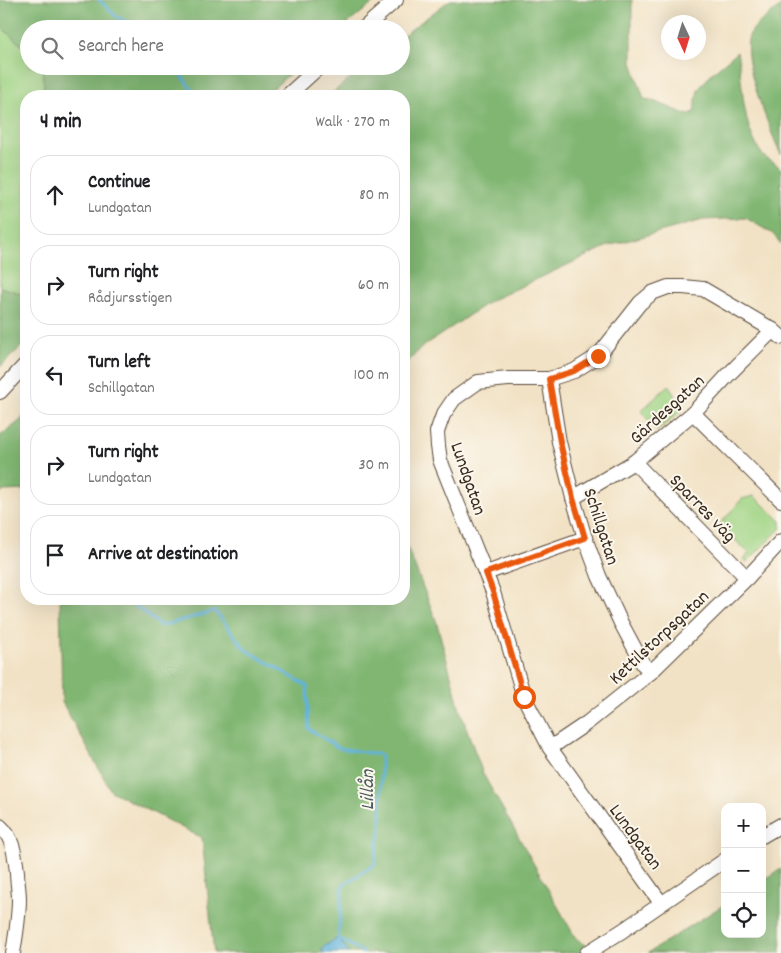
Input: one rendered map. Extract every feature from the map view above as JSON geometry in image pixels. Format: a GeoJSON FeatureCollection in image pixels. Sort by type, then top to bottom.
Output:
{"type":"FeatureCollection","features":[{"type":"Feature","properties":{"kind":"street"},"geometry":{"type":"LineString","coordinates":[[373,20],[396,0]]}},
{"type":"Feature","properties":{"kind":"street"},"geometry":{"type":"LineString","coordinates":[[294,90],[310,75]]}},
{"type":"Feature","properties":{"kind":"street","name":"Lundgatan"},"geometry":{"type":"LineString","coordinates":[[662,904],[550,748],[524,697],[493,592],[440,460],[437,432],[443,415],[454,399],[478,382],[508,379],[549,379],[574,371],[598,356],[640,302],[652,293],[668,287],[703,289],[777,334]]}},
{"type":"Feature","properties":{"kind":"street","name":"Gärdesgatan"},"geometry":{"type":"LineString","coordinates":[[573,498],[634,462],[693,413],[730,373],[777,334]]}},
{"type":"Feature","properties":{"kind":"street"},"geometry":{"type":"LineString","coordinates":[[0,392],[20,370]]}},
{"type":"Feature","properties":{"kind":"street","name":"Schillgatan"},"geometry":{"type":"LineString","coordinates":[[549,379],[560,442],[573,498],[585,538],[599,576],[621,623],[642,664],[651,672]]}},
{"type":"Feature","properties":{"kind":"street"},"geometry":{"type":"LineString","coordinates":[[693,413],[781,500]]}},
{"type":"Feature","properties":{"kind":"street","name":"Sparres väg"},"geometry":{"type":"LineString","coordinates":[[634,462],[747,578]]}},
{"type":"Feature","properties":{"kind":"street"},"geometry":{"type":"LineString","coordinates":[[486,573],[585,538]]}},
{"type":"Feature","properties":{"kind":"street","name":"Kettilstorpsgatan"},"geometry":{"type":"LineString","coordinates":[[550,748],[587,723],[651,672],[747,578],[781,541]]}},
{"type":"Feature","properties":{"kind":"street"},"geometry":{"type":"LineString","coordinates":[[766,834],[781,825]]}},
{"type":"Feature","properties":{"kind":"street"},"geometry":{"type":"LineString","coordinates":[[3,828],[11,842],[19,897],[13,953]]}},
{"type":"Feature","properties":{"kind":"street"},"geometry":{"type":"LineString","coordinates":[[587,953],[721,863]]}},
{"type":"Feature","properties":{"kind":"green space"},"geometry":{"type":"Polygon","coordinates":[[[0,0],[377,0],[352,20],[20,20],[20,44],[0,26],[0,0]]]}},
{"type":"Feature","properties":{"kind":"green space"},"geometry":{"type":"Polygon","coordinates":[[[450,0],[632,0],[632,62],[644,99],[688,115],[694,112],[698,90],[712,73],[737,52],[744,105],[750,131],[762,154],[781,169],[781,244],[773,234],[746,218],[703,220],[608,246],[490,301],[421,348],[410,360],[410,90],[336,90],[354,75],[410,75],[410,30],[450,0]]]}},
{"type":"Feature","properties":{"kind":"green space"},"geometry":{"type":"Polygon","coordinates":[[[781,6],[781,155],[757,94],[748,59],[747,44],[750,34],[756,26],[781,6]]]}},
{"type":"Feature","properties":{"kind":"green space"},"geometry":{"type":"Polygon","coordinates":[[[0,26],[20,44],[20,75],[43,75],[44,90],[20,90],[20,293],[0,287],[0,26]]]}},
{"type":"Feature","properties":{"kind":"green space"},"geometry":{"type":"Polygon","coordinates":[[[43,75],[288,75],[272,90],[44,90],[43,75]]]}},
{"type":"Feature","properties":{"kind":"green space"},"geometry":{"type":"Polygon","coordinates":[[[0,287],[20,293],[20,348],[0,367],[0,287]]]}},
{"type":"Feature","properties":{"kind":"green space"},"geometry":{"type":"Polygon","coordinates":[[[669,385],[682,410],[657,431],[641,411],[669,385]]]}},
{"type":"Feature","properties":{"kind":"green space"},"geometry":{"type":"Polygon","coordinates":[[[20,421],[20,490],[0,493],[0,436],[20,421]]]}},
{"type":"Feature","properties":{"kind":"green space"},"geometry":{"type":"Polygon","coordinates":[[[754,496],[781,521],[781,528],[747,562],[744,560],[749,553],[719,525],[742,499],[754,496]]]}},
{"type":"Feature","properties":{"kind":"green space"},"geometry":{"type":"Polygon","coordinates":[[[410,554],[436,620],[461,713],[483,774],[575,937],[595,953],[350,953],[338,938],[323,947],[322,953],[214,953],[202,838],[111,791],[62,702],[60,605],[410,605],[410,554]]]}},
{"type":"Feature","properties":{"kind":"green space"},"geometry":{"type":"Polygon","coordinates":[[[781,869],[781,953],[648,953],[721,907],[721,938],[766,938],[766,878],[781,869]]]}},
{"type":"Feature","properties":{"kind":"water"},"geometry":{"type":"Polygon","coordinates":[[[338,938],[350,953],[322,953],[323,947],[338,938]]]}},
{"type":"Feature","properties":{"kind":"waterway","name":"Lillån"},"geometry":{"type":"LineString","coordinates":[[99,0],[117,17],[124,20]]}},
{"type":"Feature","properties":{"kind":"waterway","name":"Lillån"},"geometry":{"type":"LineString","coordinates":[[181,75],[192,90]]}},
{"type":"Feature","properties":{"kind":"waterway","name":"Lillån"},"geometry":{"type":"LineString","coordinates":[[135,605],[161,626],[215,611],[245,649],[307,686],[309,729],[339,748],[381,755],[381,827],[374,865],[343,885],[338,938],[364,953]]}},
{"type":"Feature","properties":{"kind":"route"},"geometry":{"type":"LineString","coordinates":[[524,697],[486,573],[585,538],[573,498],[560,442],[549,379],[574,371],[598,356]]}}]}
